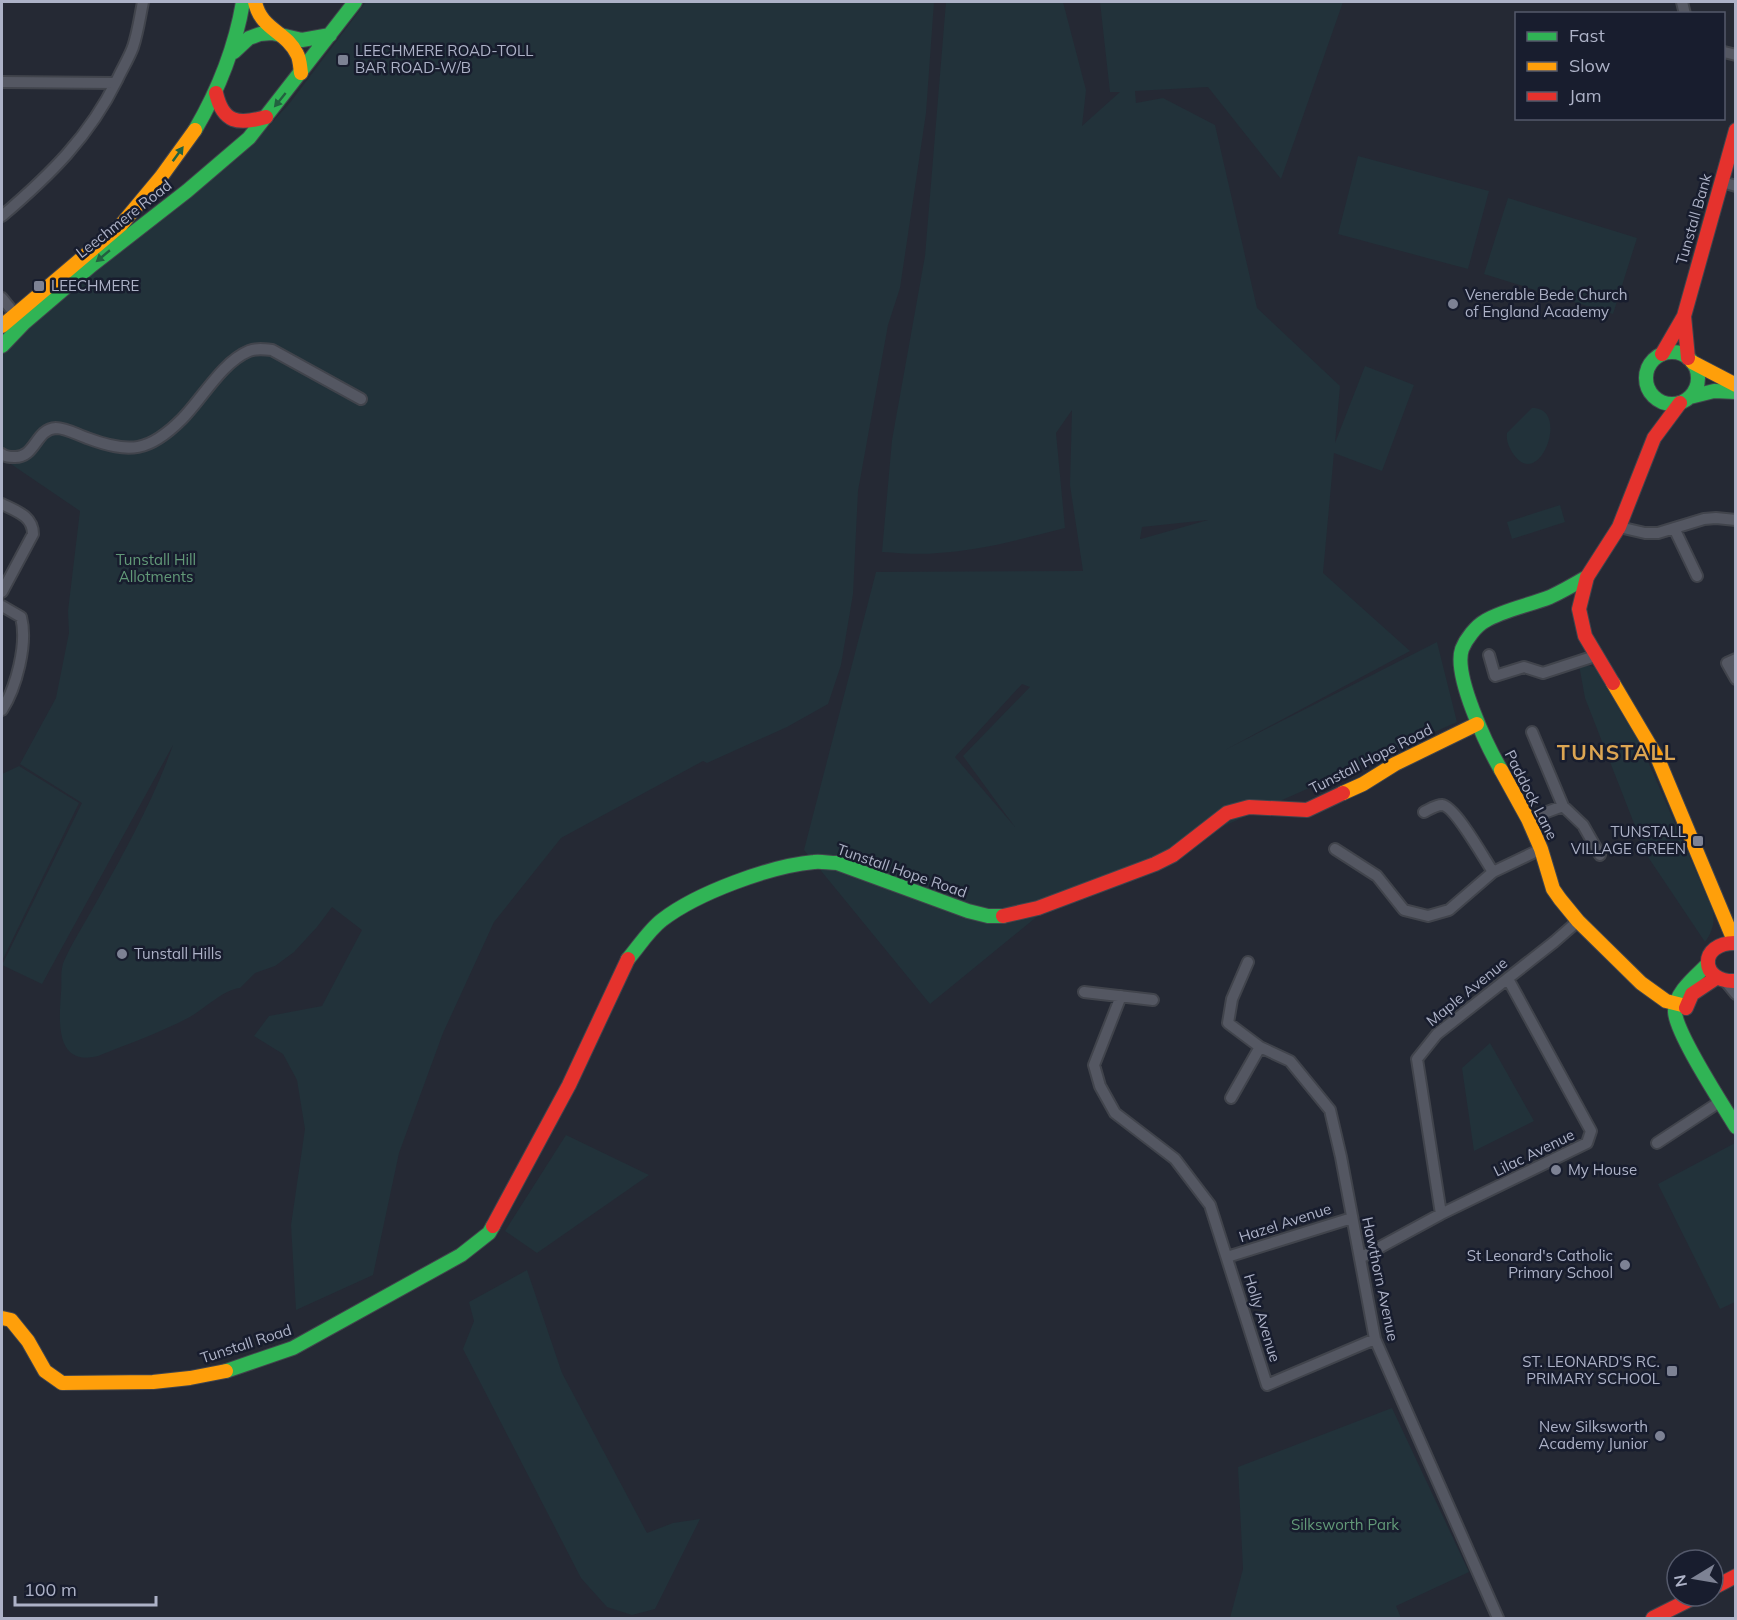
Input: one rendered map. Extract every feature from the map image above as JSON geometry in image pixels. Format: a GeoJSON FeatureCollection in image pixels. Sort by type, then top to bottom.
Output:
{"type":"FeatureCollection","features":[{"type":"Feature","properties":{"kind":"street"},"geometry":{"type":"LineString","coordinates":[[2,216],[46,177],[86,133],[104,105],[133,48],[143,2]]}},
{"type":"Feature","properties":{"kind":"street","name":"Leechmere Road"},"geometry":{"type":"LineString","coordinates":[[2,346],[19,318],[118,228],[182,150],[216,93],[232,54],[240,26],[243,2]]}},
{"type":"Feature","properties":{"kind":"street"},"geometry":{"type":"LineString","coordinates":[[255,2],[261,20],[288,43],[297,54],[301,73]]}},
{"type":"Feature","properties":{"kind":"street","name":"Leechmere Road"},"geometry":{"type":"LineString","coordinates":[[2,326],[19,318],[187,191],[249,138],[355,2]]}},
{"type":"Feature","properties":{"kind":"street"},"geometry":{"type":"LineString","coordinates":[[232,54],[244,40],[264,32],[277,33],[298,40],[312,40],[330,35]]}},
{"type":"Feature","properties":{"kind":"street"},"geometry":{"type":"LineString","coordinates":[[2,82],[116,83]]}},
{"type":"Feature","properties":{"kind":"street"},"geometry":{"type":"LineString","coordinates":[[216,93],[217,100],[226,114],[238,123],[249,123],[266,117]]}},
{"type":"Feature","properties":{"kind":"street","name":"Tunstall Bank"},"geometry":{"type":"LineString","coordinates":[[1662,354],[1684,316],[1729,184],[1736,130]]}},
{"type":"Feature","properties":{"kind":"street"},"geometry":{"type":"LineString","coordinates":[[2,298],[19,318]]}},
{"type":"Feature","properties":{"kind":"street","name":"Tunstall Bank"},"geometry":{"type":"LineString","coordinates":[[1684,316],[1690,360]]}},
{"type":"Feature","properties":{"kind":"street"},"geometry":{"type":"LineString","coordinates":[[2,454],[5,457],[21,457],[32,450],[39,436],[47,430],[59,428],[107,446],[128,448],[149,445],[164,436],[184,418],[224,369],[249,351],[260,349],[272,350],[361,399]]}},
{"type":"Feature","properties":{"kind":"street"},"geometry":{"type":"LineString","coordinates":[[1736,385],[1680,354],[1670,352],[1654,359],[1648,367],[1646,380],[1648,389],[1656,398],[1670,404],[1714,391],[1736,392]]}},
{"type":"Feature","properties":{"kind":"street"},"geometry":{"type":"LineString","coordinates":[[1654,438],[1697,385],[1697,373],[1690,360]]}},
{"type":"Feature","properties":{"kind":"street"},"geometry":{"type":"LineString","coordinates":[[1656,398],[1658,417],[1654,438],[1619,527],[1587,577],[1580,600],[1581,626],[1595,656],[1658,759],[1735,943]]}},
{"type":"Feature","properties":{"kind":"street"},"geometry":{"type":"LineString","coordinates":[[2,504],[29,519],[33,525],[33,534],[2,592]]}},
{"type":"Feature","properties":{"kind":"street"},"geometry":{"type":"LineString","coordinates":[[1619,527],[1645,533],[1658,533],[1704,519],[1736,520]]}},
{"type":"Feature","properties":{"kind":"street"},"geometry":{"type":"LineString","coordinates":[[1674,528],[1697,576]]}},
{"type":"Feature","properties":{"kind":"street","name":"Paddock Lane"},"geometry":{"type":"LineString","coordinates":[[1587,577],[1552,596],[1486,620],[1475,628],[1466,640],[1462,649],[1461,663],[1477,724],[1528,819],[1541,849],[1553,889],[1578,921],[1641,983],[1666,1001],[1681,1005]]}},
{"type":"Feature","properties":{"kind":"street","name":"Paddock Lane"},"geometry":{"type":"LineString","coordinates":[[1552,596],[1580,600]]}},
{"type":"Feature","properties":{"kind":"street"},"geometry":{"type":"LineString","coordinates":[[2,606],[21,617],[25,630],[15,681],[2,710]]}},
{"type":"Feature","properties":{"kind":"street"},"geometry":{"type":"LineString","coordinates":[[1489,655],[1495,676],[1524,667],[1543,673],[1595,656]]}},
{"type":"Feature","properties":{"kind":"street"},"geometry":{"type":"LineString","coordinates":[[1736,659],[1727,663],[1736,678]]}},
{"type":"Feature","properties":{"kind":"street","name":"Tunstall Hope Road"},"geometry":{"type":"LineString","coordinates":[[472,1247],[489,1233],[569,1085],[627,960],[661,921],[690,903],[739,881],[814,862],[837,863],[968,911],[988,916],[1009,916],[1038,908],[1155,864],[1173,855],[1227,813],[1249,807],[1307,810],[1363,784],[1395,764],[1477,724]]}},
{"type":"Feature","properties":{"kind":"street"},"geometry":{"type":"LineString","coordinates":[[1532,732],[1563,806],[1583,825],[1600,855]]}},
{"type":"Feature","properties":{"kind":"street"},"geometry":{"type":"LineString","coordinates":[[1424,812],[1442,805],[1448,807],[1493,872]]}},
{"type":"Feature","properties":{"kind":"street"},"geometry":{"type":"LineString","coordinates":[[1528,819],[1563,806]]}},
{"type":"Feature","properties":{"kind":"street"},"geometry":{"type":"LineString","coordinates":[[1335,849],[1377,876],[1404,910],[1428,916],[1449,910],[1493,872],[1541,849]]}},
{"type":"Feature","properties":{"kind":"street"},"geometry":{"type":"LineString","coordinates":[[1717,945],[1724,920]]}},
{"type":"Feature","properties":{"kind":"street","name":"Maple Avenue"},"geometry":{"type":"LineString","coordinates":[[1442,1214],[1417,1059],[1437,1034],[1578,921]]}},
{"type":"Feature","properties":{"kind":"street"},"geometry":{"type":"LineString","coordinates":[[1735,943],[1723,942],[1717,945],[1710,952],[1708,964],[1712,974],[1726,980],[1736,994]]}},
{"type":"Feature","properties":{"kind":"street"},"geometry":{"type":"LineString","coordinates":[[1231,1098],[1260,1047],[1228,1023],[1232,999],[1248,962]]}},
{"type":"Feature","properties":{"kind":"street"},"geometry":{"type":"LineString","coordinates":[[1708,964],[1682,990],[1677,1020],[1736,1127]]}},
{"type":"Feature","properties":{"kind":"street","name":"Lilac Avenue"},"geometry":{"type":"LineString","coordinates":[[1360,1258],[1442,1214],[1587,1143],[1591,1131],[1508,979]]}},
{"type":"Feature","properties":{"kind":"street"},"geometry":{"type":"LineString","coordinates":[[1681,1005],[1704,984],[1726,980]]}},
{"type":"Feature","properties":{"kind":"street"},"geometry":{"type":"LineString","coordinates":[[1084,992],[1153,1000]]}},
{"type":"Feature","properties":{"kind":"street","name":"Holly Avenue"},"geometry":{"type":"LineString","coordinates":[[1121,996],[1094,1065],[1100,1086],[1115,1113],[1175,1159],[1210,1205],[1267,1385],[1375,1339]]}},
{"type":"Feature","properties":{"kind":"street","name":"Hawthorn Avenue"},"geometry":{"type":"LineString","coordinates":[[1260,1047],[1290,1061],[1330,1110],[1375,1339],[1498,1618]]}},
{"type":"Feature","properties":{"kind":"street"},"geometry":{"type":"LineString","coordinates":[[1657,1143],[1721,1101]]}},
{"type":"Feature","properties":{"kind":"street","name":"Hazel Avenue"},"geometry":{"type":"LineString","coordinates":[[1227,1257],[1352,1218]]}},
{"type":"Feature","properties":{"kind":"street","name":"Tunstall Road"},"geometry":{"type":"LineString","coordinates":[[2,1318],[11,1320],[28,1341],[45,1371],[62,1383],[153,1382],[190,1378],[225,1371],[293,1348],[472,1247]]}},
{"type":"Feature","properties":{"kind":"street"},"geometry":{"type":"LineString","coordinates":[[1653,1618],[1673,1608]]}},
{"type":"Feature","properties":{"kind":"green space","name":"Tunstall Hill Allotments"},"geometry":{"type":"Polygon","coordinates":[[[366,2],[934,2],[926,113],[900,288],[888,325],[858,491],[853,594],[841,665],[828,704],[787,727],[707,763],[703,761],[561,838],[494,922],[443,1033],[399,1153],[373,1275],[296,1310],[291,1225],[305,1129],[297,1080],[283,1054],[254,1036],[269,1016],[322,1006],[362,930],[332,907],[294,952],[275,966],[255,973],[240,988],[220,996],[188,1018],[98,1056],[84,1058],[74,1055],[67,1048],[60,1028],[64,961],[138,824],[173,745],[42,984],[2,965],[82,803],[20,764],[56,698],[69,633],[68,611],[80,511],[2,458],[2,355],[23,330],[252,144],[289,104],[366,2]]]}},
{"type":"Feature","properties":{"kind":"green space"},"geometry":{"type":"Polygon","coordinates":[[[946,2],[1063,2],[1086,90],[1082,126],[1120,92],[1110,92],[1100,2],[1343,2],[1281,179],[1208,87],[1135,91],[1136,103],[1163,98],[1215,125],[1257,308],[1340,386],[1335,443],[1365,366],[1414,385],[1382,471],[1334,453],[1323,573],[1410,651],[1225,750],[1437,642],[1457,722],[1056,901],[930,1004],[804,850],[876,572],[1083,571],[1070,485],[1072,410],[1056,433],[1065,528],[1002,544],[954,552],[924,554],[882,552],[892,440],[925,256],[946,2]],[[1208,520],[1142,527],[1140,539],[1141,539],[1208,520]],[[1022,684],[955,757],[1015,827],[963,756],[1030,687],[1022,684]]]}},
{"type":"Feature","properties":{"kind":"green space"},"geometry":{"type":"Polygon","coordinates":[[[1358,156],[1489,191],[1468,269],[1338,234],[1358,156]]]}},
{"type":"Feature","properties":{"kind":"green space"},"geometry":{"type":"Polygon","coordinates":[[[1508,198],[1637,238],[1613,314],[1484,274],[1508,198]]]}},
{"type":"Feature","properties":{"kind":"green space"},"geometry":{"type":"Polygon","coordinates":[[[1532,408],[1543,411],[1549,420],[1550,432],[1541,456],[1533,463],[1524,463],[1511,450],[1507,442],[1507,433],[1532,408]]]}},
{"type":"Feature","properties":{"kind":"green space"},"geometry":{"type":"Polygon","coordinates":[[[1560,505],[1565,522],[1512,539],[1507,522],[1560,505]]]}},
{"type":"Feature","properties":{"kind":"green space","name":"TUNSTALL VILLAGE GREEN"},"geometry":{"type":"Polygon","coordinates":[[[1579,665],[1594,667],[1643,750],[1713,911],[1712,928],[1705,942],[1646,854],[1585,698],[1579,665]]]}},
{"type":"Feature","properties":{"kind":"green space"},"geometry":{"type":"Polygon","coordinates":[[[19,766],[79,803],[2,961],[2,774],[19,766]]]}},
{"type":"Feature","properties":{"kind":"green space"},"geometry":{"type":"Polygon","coordinates":[[[1490,1043],[1534,1121],[1474,1151],[1462,1068],[1490,1043]]]}},
{"type":"Feature","properties":{"kind":"green space"},"geometry":{"type":"Polygon","coordinates":[[[566,1135],[649,1175],[537,1253],[505,1231],[566,1135]]]}},
{"type":"Feature","properties":{"kind":"green space"},"geometry":{"type":"Polygon","coordinates":[[[1735,1143],[1735,1302],[1720,1309],[1658,1184],[1735,1143]]]}},
{"type":"Feature","properties":{"kind":"green space"},"geometry":{"type":"Polygon","coordinates":[[[527,1270],[562,1373],[647,1533],[673,1523],[700,1519],[655,1609],[632,1615],[607,1607],[581,1578],[463,1349],[474,1321],[469,1302],[527,1270]]]}},
{"type":"Feature","properties":{"kind":"green space","name":"Silksworth Park"},"geometry":{"type":"Polygon","coordinates":[[[1392,1408],[1469,1572],[1396,1606],[1401,1618],[1230,1618],[1243,1569],[1238,1467],[1392,1408]]]}},
{"type":"Feature","properties":{"kind":"traffic: fast"},"geometry":{"type":"LineString","coordinates":[[195,130],[212,99],[225,68],[236,36],[243,2]]}},
{"type":"Feature","properties":{"kind":"traffic: fast"},"geometry":{"type":"LineString","coordinates":[[2,346],[24,323],[92,265],[187,191],[249,138],[355,2]]}},
{"type":"Feature","properties":{"kind":"traffic: fast"},"geometry":{"type":"LineString","coordinates":[[234,52],[249,38],[260,34],[272,33],[302,40],[330,35]]}},
{"type":"Feature","properties":{"kind":"traffic: fast"},"geometry":{"type":"LineString","coordinates":[[1672,352],[1682,354],[1690,360],[1696,368],[1698,378],[1696,388],[1690,396],[1682,402],[1672,404],[1662,402],[1654,396],[1648,388],[1646,378],[1648,368],[1654,360],[1662,354],[1672,352]]}},
{"type":"Feature","properties":{"kind":"traffic: fast"},"geometry":{"type":"LineString","coordinates":[[1690,397],[1714,391],[1736,392]]}},
{"type":"Feature","properties":{"kind":"traffic: fast"},"geometry":{"type":"LineString","coordinates":[[1501,770],[1480,728],[1467,692],[1462,676],[1462,649],[1472,633],[1485,621],[1550,597],[1587,577]]}},
{"type":"Feature","properties":{"kind":"traffic: fast"},"geometry":{"type":"LineString","coordinates":[[628,959],[657,924],[694,900],[756,875],[814,862],[837,863],[968,911],[988,916],[1003,916]]}},
{"type":"Feature","properties":{"kind":"traffic: fast"},"geometry":{"type":"LineString","coordinates":[[1708,964],[1682,992],[1675,1012],[1677,1022],[1691,1052],[1736,1127]]}},
{"type":"Feature","properties":{"kind":"traffic: fast"},"geometry":{"type":"LineString","coordinates":[[226,1371],[293,1348],[461,1255],[489,1233],[493,1226]]}},
{"type":"Feature","properties":{"kind":"traffic: slow"},"geometry":{"type":"LineString","coordinates":[[255,2],[258,11],[268,25],[292,46],[299,58],[301,73]]}},
{"type":"Feature","properties":{"kind":"traffic: slow"},"geometry":{"type":"LineString","coordinates":[[2,326],[121,225],[161,177],[195,130]]}},
{"type":"Feature","properties":{"kind":"traffic: slow"},"geometry":{"type":"LineString","coordinates":[[1692,362],[1736,385]]}},
{"type":"Feature","properties":{"kind":"traffic: slow"},"geometry":{"type":"LineString","coordinates":[[1613,683],[1658,759],[1735,943]]}},
{"type":"Feature","properties":{"kind":"traffic: slow"},"geometry":{"type":"LineString","coordinates":[[1343,793],[1363,784],[1395,764],[1477,724]]}},
{"type":"Feature","properties":{"kind":"traffic: slow"},"geometry":{"type":"LineString","coordinates":[[1501,770],[1528,819],[1541,849],[1553,889],[1560,899],[1578,921],[1641,983],[1666,1001],[1686,1006]]}},
{"type":"Feature","properties":{"kind":"traffic: slow"},"geometry":{"type":"LineString","coordinates":[[2,1318],[11,1320],[28,1341],[45,1371],[62,1383],[153,1382],[226,1371]]}},
{"type":"Feature","properties":{"kind":"traffic: jam"},"geometry":{"type":"LineString","coordinates":[[216,93],[223,111],[233,119],[247,121],[266,117]]}},
{"type":"Feature","properties":{"kind":"traffic: jam"},"geometry":{"type":"LineString","coordinates":[[1662,354],[1684,316],[1736,130]]}},
{"type":"Feature","properties":{"kind":"traffic: jam"},"geometry":{"type":"LineString","coordinates":[[1684,316],[1688,358]]}},
{"type":"Feature","properties":{"kind":"traffic: jam"},"geometry":{"type":"LineString","coordinates":[[1613,683],[1585,636],[1579,609],[1587,577],[1619,527],[1654,438],[1680,403]]}},
{"type":"Feature","properties":{"kind":"traffic: jam"},"geometry":{"type":"LineString","coordinates":[[1003,916],[1038,908],[1155,864],[1173,855],[1227,813],[1249,807],[1307,810],[1343,793]]}},
{"type":"Feature","properties":{"kind":"traffic: jam"},"geometry":{"type":"LineString","coordinates":[[1736,943],[1724,944],[1715,949],[1708,962],[1715,976],[1724,980],[1736,981]]}},
{"type":"Feature","properties":{"kind":"traffic: jam"},"geometry":{"type":"LineString","coordinates":[[493,1226],[569,1085],[628,959]]}},
{"type":"Feature","properties":{"kind":"traffic: jam"},"geometry":{"type":"LineString","coordinates":[[1686,1008],[1692,994],[1716,978]]}},
{"type":"Feature","properties":{"kind":"traffic: jam"},"geometry":{"type":"LineString","coordinates":[[1725,1582],[1736,1576]]}},
{"type":"Feature","properties":{"kind":"traffic: jam"},"geometry":{"type":"LineString","coordinates":[[1653,1618],[1673,1608]]}},
{"type":"Feature","properties":{"kind":"place","name":"LEECHMERE ROAD-TOLL BAR ROAD-W/B"},"geometry":{"type":"Point","coordinates":[343,60]}},
{"type":"Feature","properties":{"kind":"place","name":"LEECHMERE"},"geometry":{"type":"Point","coordinates":[39,286]}},
{"type":"Feature","properties":{"kind":"place","name":"Venerable Bede Church of England Academy"},"geometry":{"type":"Point","coordinates":[1453,304]}},
{"type":"Feature","properties":{"kind":"place","name":"TUNSTALL VILLAGE GREEN"},"geometry":{"type":"Point","coordinates":[1698,841]}},
{"type":"Feature","properties":{"kind":"place","name":"Tunstall Hills"},"geometry":{"type":"Point","coordinates":[122,954]}},
{"type":"Feature","properties":{"kind":"place","name":"My House"},"geometry":{"type":"Point","coordinates":[1556,1170]}},
{"type":"Feature","properties":{"kind":"place","name":"St Leonard's Catholic Primary School"},"geometry":{"type":"Point","coordinates":[1625,1265]}},
{"type":"Feature","properties":{"kind":"place","name":"ST. LEONARD'S RC. PRIMARY SCHOOL"},"geometry":{"type":"Point","coordinates":[1672,1371]}},
{"type":"Feature","properties":{"kind":"place","name":"New Silksworth Academy Junior"},"geometry":{"type":"Point","coordinates":[1660,1436]}},
{"type":"Feature","properties":{"kind":"district","name":"TUNSTALL"},"geometry":{"type":"Point","coordinates":[1617,753]}}]}
